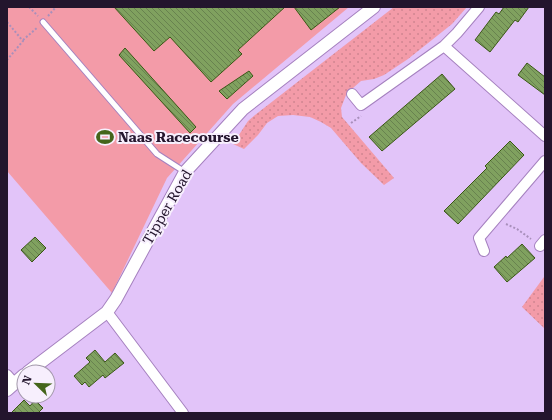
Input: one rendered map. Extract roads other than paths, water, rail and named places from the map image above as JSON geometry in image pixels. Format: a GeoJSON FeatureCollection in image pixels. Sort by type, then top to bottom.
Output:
{"type":"FeatureCollection","features":[{"type":"Feature","properties":{"kind":"street","name":"Tipper Road"},"geometry":{"type":"LineString","coordinates":[[39,364],[107,312],[116,299],[185,172],[243,109],[374,7]]}},
{"type":"Feature","properties":{"kind":"street"},"geometry":{"type":"LineString","coordinates":[[352,94],[361,105],[444,46],[457,34],[479,7]]}},
{"type":"Feature","properties":{"kind":"street"},"geometry":{"type":"LineString","coordinates":[[444,46],[545,136]]}},
{"type":"Feature","properties":{"kind":"street"},"geometry":{"type":"LineString","coordinates":[[484,251],[479,238],[545,161]]}},
{"type":"Feature","properties":{"kind":"street"},"geometry":{"type":"LineString","coordinates":[[107,312],[183,413]]}},
{"type":"Feature","properties":{"kind":"lane"},"geometry":{"type":"LineString","coordinates":[[43,22],[157,154],[185,172]]}},
{"type":"Feature","properties":{"kind":"place","name":"Naas Racecourse"},"geometry":{"type":"Point","coordinates":[105,137]}}]}
